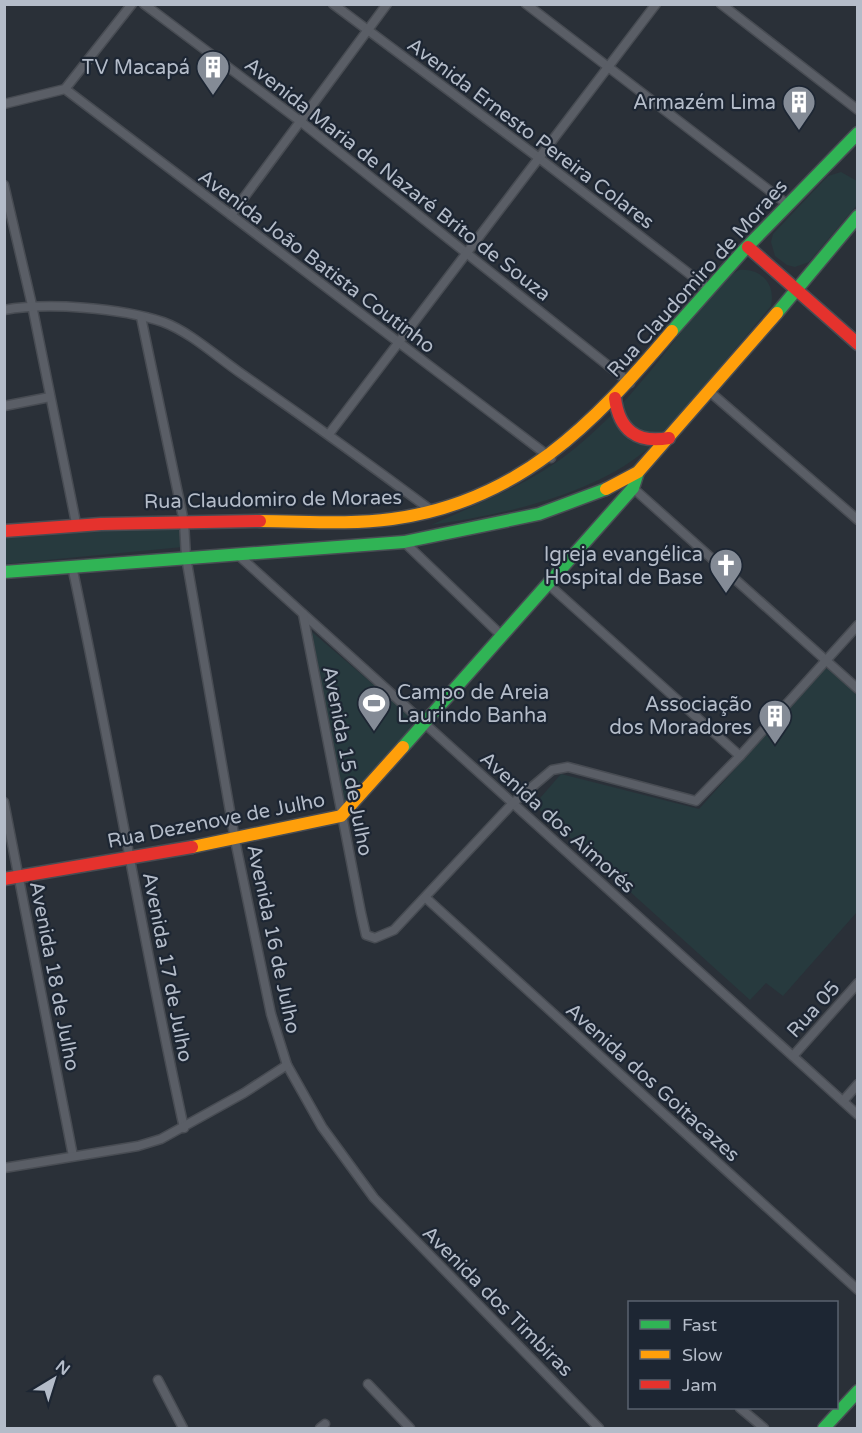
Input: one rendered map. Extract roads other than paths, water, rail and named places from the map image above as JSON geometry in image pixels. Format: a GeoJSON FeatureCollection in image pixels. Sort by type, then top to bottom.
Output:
{"type":"FeatureCollection","features":[{"type":"Feature","properties":{"kind":"main road","name":"Rua Claudomiro de Moraes"},"geometry":{"type":"LineString","coordinates":[[4,531],[76,523],[393,519],[465,502],[551,458],[589,426],[787,204],[858,133]]}},
{"type":"Feature","properties":{"kind":"main road"},"geometry":{"type":"LineString","coordinates":[[4,572],[404,542],[539,514],[615,486],[638,472],[669,438],[858,216]]}},
{"type":"Feature","properties":{"kind":"main road"},"geometry":{"type":"LineString","coordinates":[[748,247],[858,344]]}},
{"type":"Feature","properties":{"kind":"main road"},"geometry":{"type":"LineString","coordinates":[[615,398],[620,422],[631,434],[649,442],[669,438]]}},
{"type":"Feature","properties":{"kind":"main road","name":"Rua Dezenove de Julho"},"geometry":{"type":"LineString","coordinates":[[4,879],[235,840],[341,816],[633,488],[638,472]]}},
{"type":"Feature","properties":{"kind":"main road"},"geometry":{"type":"LineString","coordinates":[[824,1428],[858,1391]]}},
{"type":"Feature","properties":{"kind":"street"},"geometry":{"type":"LineString","coordinates":[[4,104],[65,89],[132,4]]}},
{"type":"Feature","properties":{"kind":"street","name":"Avenida Maria de Nazaré Brito de Souza"},"geometry":{"type":"LineString","coordinates":[[144,4],[300,121],[630,382]]}},
{"type":"Feature","properties":{"kind":"street","name":"Avenida Ernesto Pereira Colares"},"geometry":{"type":"LineString","coordinates":[[333,4],[709,289]]}},
{"type":"Feature","properties":{"kind":"street"},"geometry":{"type":"LineString","coordinates":[[231,215],[387,4]]}},
{"type":"Feature","properties":{"kind":"street"},"geometry":{"type":"LineString","coordinates":[[526,4],[787,204]]}},
{"type":"Feature","properties":{"kind":"street"},"geometry":{"type":"LineString","coordinates":[[328,434],[656,4]]}},
{"type":"Feature","properties":{"kind":"street"},"geometry":{"type":"LineString","coordinates":[[721,4],[858,110]]}},
{"type":"Feature","properties":{"kind":"street","name":"Avenida João Batista Coutinho"},"geometry":{"type":"LineString","coordinates":[[65,89],[397,344],[551,458]]}},
{"type":"Feature","properties":{"kind":"street"},"geometry":{"type":"LineString","coordinates":[[4,185],[32,305],[76,523]]}},
{"type":"Feature","properties":{"kind":"street"},"geometry":{"type":"LineString","coordinates":[[4,310],[32,305],[141,317],[176,328],[328,434],[432,511]]}},
{"type":"Feature","properties":{"kind":"street","name":"Avenida 16 de Julho"},"geometry":{"type":"LineString","coordinates":[[141,317],[184,522],[186,557],[235,840],[271,1014],[287,1065],[322,1127],[374,1198]]}},
{"type":"Feature","properties":{"kind":"street"},"geometry":{"type":"LineString","coordinates":[[710,392],[858,520]]}},
{"type":"Feature","properties":{"kind":"street"},"geometry":{"type":"LineString","coordinates":[[4,405],[50,397]]}},
{"type":"Feature","properties":{"kind":"street"},"geometry":{"type":"LineString","coordinates":[[633,488],[858,689]]}},
{"type":"Feature","properties":{"kind":"street"},"geometry":{"type":"LineString","coordinates":[[404,542],[501,635]]}},
{"type":"Feature","properties":{"kind":"street","name":"Avenida dos Aimorés"},"geometry":{"type":"LineString","coordinates":[[236,553],[858,1115]]}},
{"type":"Feature","properties":{"kind":"street","name":"Avenida 17 de Julho"},"geometry":{"type":"LineString","coordinates":[[72,566],[130,856],[152,980],[184,1128]]}},
{"type":"Feature","properties":{"kind":"street"},"geometry":{"type":"LineString","coordinates":[[548,584],[740,756]]}},
{"type":"Feature","properties":{"kind":"street","name":"Avenida 15 de Julho"},"geometry":{"type":"LineString","coordinates":[[303,614],[366,935],[380,937],[394,930],[426,898]]}},
{"type":"Feature","properties":{"kind":"street"},"geometry":{"type":"LineString","coordinates":[[426,898],[513,803],[552,770],[568,767],[696,801],[740,756],[858,625]]}},
{"type":"Feature","properties":{"kind":"street","name":"Avenida 18 de Julho"},"geometry":{"type":"LineString","coordinates":[[4,802],[73,1156]]}},
{"type":"Feature","properties":{"kind":"street","name":"Avenida dos Goitacazes"},"geometry":{"type":"LineString","coordinates":[[426,898],[858,1290]]}},
{"type":"Feature","properties":{"kind":"street","name":"Rua 05"},"geometry":{"type":"LineString","coordinates":[[793,1056],[858,983]]}},
{"type":"Feature","properties":{"kind":"street"},"geometry":{"type":"LineString","coordinates":[[4,1168],[138,1146],[184,1128],[287,1065]]}},
{"type":"Feature","properties":{"kind":"street"},"geometry":{"type":"LineString","coordinates":[[843,1101],[858,1084]]}},
{"type":"Feature","properties":{"kind":"street","name":"Avenida dos Timbiras"},"geometry":{"type":"LineString","coordinates":[[374,1198],[599,1428]]}},
{"type":"Feature","properties":{"kind":"street"},"geometry":{"type":"LineString","coordinates":[[158,1380],[183,1428]]}},
{"type":"Feature","properties":{"kind":"street"},"geometry":{"type":"LineString","coordinates":[[368,1384],[410,1428]]}},
{"type":"Feature","properties":{"kind":"street"},"geometry":{"type":"LineString","coordinates":[[742,1409],[764,1428]]}},
{"type":"Feature","properties":{"kind":"place","name":"TV Macapá"},"geometry":{"type":"Point","coordinates":[213,96]}},
{"type":"Feature","properties":{"kind":"place","name":"Armazém Lima"},"geometry":{"type":"Point","coordinates":[799,131]}},
{"type":"Feature","properties":{"kind":"place","name":"Igreja evangélica Hospital de Base"},"geometry":{"type":"Point","coordinates":[726,594]}},
{"type":"Feature","properties":{"kind":"place","name":"Campo de Areia Laurindo Banha"},"geometry":{"type":"Point","coordinates":[374,732]}},
{"type":"Feature","properties":{"kind":"place","name":"Associação dos Moradores"},"geometry":{"type":"Point","coordinates":[775,745]}}]}
